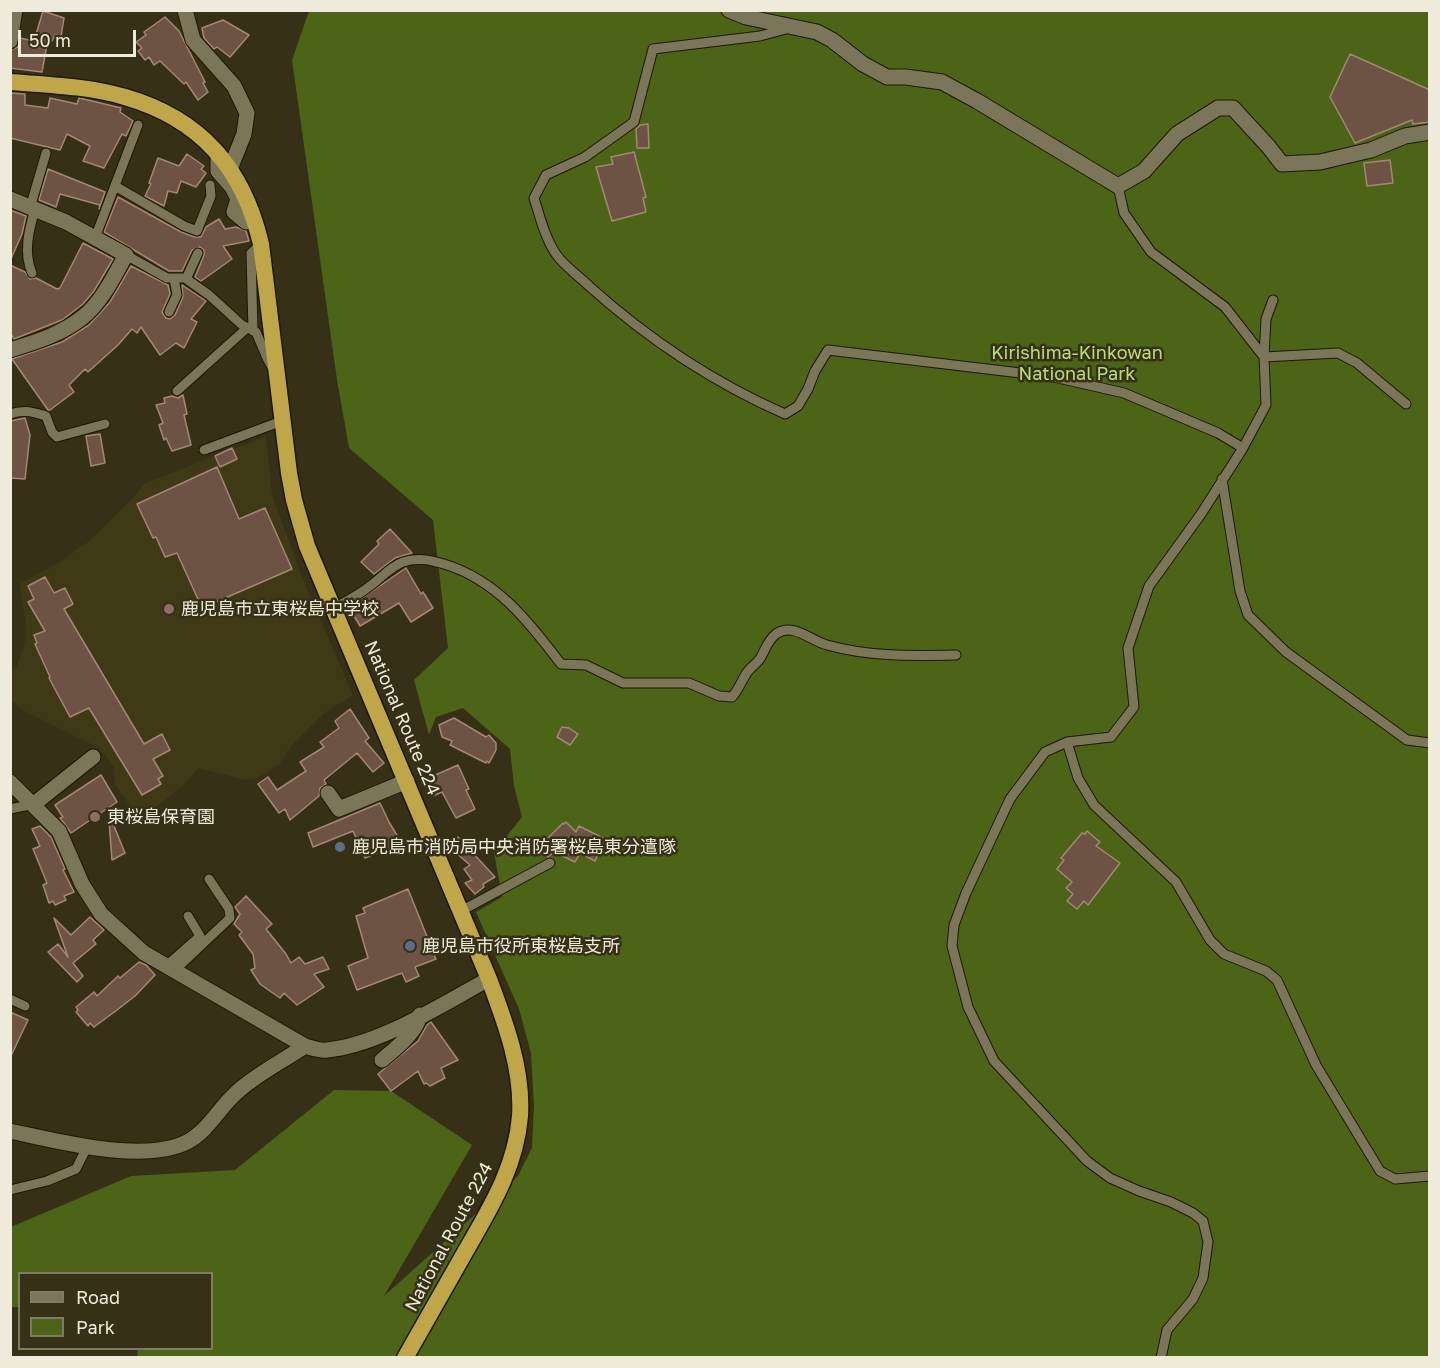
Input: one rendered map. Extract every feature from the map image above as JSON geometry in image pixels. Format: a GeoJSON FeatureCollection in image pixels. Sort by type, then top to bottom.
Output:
{"type":"FeatureCollection","features":[{"type":"Feature","properties":{"kind":"highway","name":"National Route 224"},"geometry":{"type":"LineString","coordinates":[[10,82],[65,87],[123,96],[153,106],[180,120],[202,137],[230,168],[247,197],[261,244],[282,421],[294,500],[308,546],[510,1033],[519,1086],[520,1115],[514,1154],[503,1185],[405,1358]]}},
{"type":"Feature","properties":{"kind":"street"},"geometry":{"type":"LineString","coordinates":[[10,41],[15,10]]}},
{"type":"Feature","properties":{"kind":"street"},"geometry":{"type":"LineString","coordinates":[[185,10],[193,40],[234,86],[247,113],[244,134],[230,168]]}},
{"type":"Feature","properties":{"kind":"street"},"geometry":{"type":"LineString","coordinates":[[729,10],[746,17],[817,32],[832,40],[863,64],[887,77],[942,82],[1118,186],[1144,171],[1177,134],[1218,108],[1233,108],[1282,164],[1320,162],[1371,150],[1405,136],[1430,132]]}},
{"type":"Feature","properties":{"kind":"street"},"geometry":{"type":"LineString","coordinates":[[218,153],[218,171],[232,187],[238,199],[237,220]]}},
{"type":"Feature","properties":{"kind":"street"},"geometry":{"type":"LineString","coordinates":[[10,199],[66,222],[126,255],[108,286],[84,316],[40,342],[10,350]]}},
{"type":"Feature","properties":{"kind":"street"},"geometry":{"type":"LineString","coordinates":[[34,804],[93,758]]}},
{"type":"Feature","properties":{"kind":"street"},"geometry":{"type":"LineString","coordinates":[[328,793],[339,809],[407,781]]}},
{"type":"Feature","properties":{"kind":"street"},"geometry":{"type":"LineString","coordinates":[[10,782],[59,831],[82,884],[101,914],[144,953],[304,1046],[325,1050],[353,1045],[392,1030],[489,979]]}},
{"type":"Feature","properties":{"kind":"street"},"geometry":{"type":"LineString","coordinates":[[382,1060],[397,1048],[419,1022],[420,1015]]}},
{"type":"Feature","properties":{"kind":"street"},"geometry":{"type":"LineString","coordinates":[[10,1131],[104,1150],[158,1150],[187,1142],[208,1124],[236,1093],[304,1046]]}},
{"type":"Feature","properties":{"kind":"lane"},"geometry":{"type":"LineString","coordinates":[[795,26],[760,36],[653,49],[634,122],[585,157],[546,175],[534,198],[545,234],[556,255],[596,292],[656,341],[745,397],[785,414],[798,406],[828,350],[1054,377],[1124,393],[1218,433],[1243,448]]}},
{"type":"Feature","properties":{"kind":"lane"},"geometry":{"type":"LineString","coordinates":[[95,238],[138,125]]}},
{"type":"Feature","properties":{"kind":"lane"},"geometry":{"type":"LineString","coordinates":[[32,273],[27,261],[27,238],[46,153]]}},
{"type":"Feature","properties":{"kind":"lane"},"geometry":{"type":"LineString","coordinates":[[115,186],[184,226],[197,231],[211,196],[210,185]]}},
{"type":"Feature","properties":{"kind":"lane"},"geometry":{"type":"LineString","coordinates":[[1118,186],[1124,213],[1151,252],[1225,307],[1264,357]]}},
{"type":"Feature","properties":{"kind":"lane"},"geometry":{"type":"LineString","coordinates":[[177,391],[250,330],[251,253],[261,244]]}},
{"type":"Feature","properties":{"kind":"lane"},"geometry":{"type":"LineString","coordinates":[[186,279],[198,253]]}},
{"type":"Feature","properties":{"kind":"lane"},"geometry":{"type":"LineString","coordinates":[[126,255],[167,278],[186,279],[209,295],[250,330],[277,374]]}},
{"type":"Feature","properties":{"kind":"lane"},"geometry":{"type":"LineString","coordinates":[[169,312],[177,295],[174,278]]}},
{"type":"Feature","properties":{"kind":"lane"},"geometry":{"type":"LineString","coordinates":[[1161,1358],[1167,1330],[1193,1299],[1203,1278],[1208,1242],[1203,1221],[1193,1212],[1110,1179],[1088,1161],[994,1061],[968,1007],[952,946],[954,925],[966,893],[1010,799],[1046,752],[1067,742],[1111,737],[1134,707],[1128,648],[1149,586],[1201,514],[1243,448],[1266,405],[1264,357],[1266,319],[1273,300]]}},
{"type":"Feature","properties":{"kind":"lane"},"geometry":{"type":"LineString","coordinates":[[1264,357],[1338,353],[1358,363],[1406,404]]}},
{"type":"Feature","properties":{"kind":"lane"},"geometry":{"type":"LineString","coordinates":[[10,414],[29,410],[34,414],[46,416],[52,432],[57,437],[105,424]]}},
{"type":"Feature","properties":{"kind":"lane"},"geometry":{"type":"LineString","coordinates":[[204,450],[282,421]]}},
{"type":"Feature","properties":{"kind":"lane"},"geometry":{"type":"LineString","coordinates":[[1222,479],[1240,591],[1248,615],[1286,652],[1407,740],[1430,743]]}},
{"type":"Feature","properties":{"kind":"lane"},"geometry":{"type":"LineString","coordinates":[[334,608],[369,587],[388,570],[404,562],[422,559],[434,561],[477,578],[505,597],[530,624],[561,664],[586,665],[623,683],[689,683],[725,697],[732,697],[740,688],[746,673],[760,659],[774,635],[788,630],[797,631],[823,644],[868,654],[900,657],[956,656]]}},
{"type":"Feature","properties":{"kind":"lane"},"geometry":{"type":"LineString","coordinates":[[1067,742],[1078,777],[1094,806],[1176,882],[1210,940],[1224,954],[1266,971],[1277,980],[1316,1065],[1380,1171],[1395,1179],[1430,1176]]}},
{"type":"Feature","properties":{"kind":"lane"},"geometry":{"type":"LineString","coordinates":[[10,809],[34,804]]}},
{"type":"Feature","properties":{"kind":"lane"},"geometry":{"type":"LineString","coordinates":[[461,911],[550,863]]}},
{"type":"Feature","properties":{"kind":"lane"},"geometry":{"type":"LineString","coordinates":[[170,968],[230,918],[229,909],[209,879]]}},
{"type":"Feature","properties":{"kind":"lane"},"geometry":{"type":"LineString","coordinates":[[170,968],[200,936],[188,916]]}},
{"type":"Feature","properties":{"kind":"lane"},"geometry":{"type":"LineString","coordinates":[[10,999],[25,1006]]}},
{"type":"Feature","properties":{"kind":"lane"},"geometry":{"type":"LineString","coordinates":[[10,1190],[47,1181],[76,1169],[87,1147]]}},
{"type":"Feature","properties":{"kind":"shaded area","name":"鹿児島市立東桜島中学校"},"geometry":{"type":"Polygon","coordinates":[[[266,436],[272,495],[302,577],[353,695],[323,714],[291,746],[279,765],[257,778],[245,780],[198,768],[185,784],[156,807],[134,812],[115,784],[114,767],[99,748],[24,711],[11,700],[10,674],[17,666],[27,635],[20,584],[53,566],[88,542],[144,484],[266,436]]]}},
{"type":"Feature","properties":{"kind":"green space","name":"Kirishima-Kinkowan National Park"},"geometry":{"type":"Polygon","coordinates":[[[309,11],[1429,11],[1429,1357],[137,1358],[138,1350],[213,1350],[213,1272],[18,1272],[18,1307],[11,1307],[11,1227],[131,1176],[235,1170],[334,1090],[391,1091],[472,1145],[384,1296],[518,1176],[532,1148],[534,1106],[531,1053],[519,1009],[476,912],[502,897],[494,852],[522,817],[514,786],[510,749],[463,708],[436,717],[429,735],[414,680],[448,648],[433,520],[349,448],[337,380],[292,60],[309,11]]]}},
{"type":"Feature","properties":{"kind":"building"},"geometry":{"type":"Polygon","coordinates":[[[43,11],[64,18],[61,37],[55,35],[52,41],[48,39],[42,72],[10,68],[10,50],[18,47],[20,38],[34,41],[43,11]]]}},
{"type":"Feature","properties":{"kind":"building"},"geometry":{"type":"Polygon","coordinates":[[[165,17],[179,31],[205,82],[203,83],[208,92],[198,100],[186,82],[184,84],[160,61],[154,65],[149,57],[145,60],[138,51],[142,48],[136,42],[146,35],[144,32],[165,17]]]}},
{"type":"Feature","properties":{"kind":"building"},"geometry":{"type":"Polygon","coordinates":[[[223,20],[249,35],[230,57],[217,47],[214,49],[204,38],[202,28],[223,20]]]}},
{"type":"Feature","properties":{"kind":"building"},"geometry":{"type":"Polygon","coordinates":[[[1350,54],[1430,90],[1430,122],[1413,124],[1412,120],[1355,143],[1330,97],[1350,54]]]}},
{"type":"Feature","properties":{"kind":"building"},"geometry":{"type":"Polygon","coordinates":[[[10,93],[25,94],[25,105],[48,108],[50,98],[77,104],[79,98],[88,100],[121,108],[120,112],[133,121],[126,136],[122,134],[104,168],[83,161],[90,146],[67,134],[60,150],[10,138],[10,93]]]}},
{"type":"Feature","properties":{"kind":"building"},"geometry":{"type":"Polygon","coordinates":[[[648,124],[649,148],[637,148],[636,129],[640,125],[648,124]]]}},
{"type":"Feature","properties":{"kind":"building"},"geometry":{"type":"Polygon","coordinates":[[[634,152],[646,197],[643,198],[646,212],[612,221],[596,167],[613,164],[611,157],[634,152]]]}},
{"type":"Feature","properties":{"kind":"building"},"geometry":{"type":"Polygon","coordinates":[[[187,154],[204,166],[201,169],[206,173],[196,187],[181,181],[177,193],[168,191],[164,206],[145,196],[158,158],[179,166],[187,154]]]}},
{"type":"Feature","properties":{"kind":"building"},"geometry":{"type":"Polygon","coordinates":[[[1390,160],[1393,183],[1367,186],[1364,163],[1390,160]]]}},
{"type":"Feature","properties":{"kind":"building"},"geometry":{"type":"Polygon","coordinates":[[[48,169],[105,192],[99,209],[100,205],[60,194],[56,207],[39,200],[48,169]]]}},
{"type":"Feature","properties":{"kind":"building"},"geometry":{"type":"Polygon","coordinates":[[[118,197],[181,232],[195,237],[201,237],[206,227],[219,219],[225,229],[236,227],[246,231],[249,241],[223,246],[232,259],[201,281],[195,277],[204,255],[204,250],[200,247],[192,250],[182,271],[169,271],[104,232],[118,197]]]}},
{"type":"Feature","properties":{"kind":"building"},"geometry":{"type":"Polygon","coordinates":[[[10,210],[26,216],[22,234],[10,261],[10,210]]]}},
{"type":"Feature","properties":{"kind":"building"},"geometry":{"type":"Polygon","coordinates":[[[83,243],[113,259],[94,291],[83,304],[62,320],[14,339],[10,332],[10,265],[25,272],[30,279],[36,278],[57,289],[60,288],[83,243]]]}},
{"type":"Feature","properties":{"kind":"building"},"geometry":{"type":"Polygon","coordinates":[[[131,266],[168,285],[170,294],[162,312],[166,318],[170,319],[175,315],[183,297],[182,285],[206,301],[191,319],[197,322],[184,348],[176,343],[160,355],[141,327],[137,333],[132,329],[88,372],[85,369],[69,385],[74,392],[48,410],[12,359],[62,342],[89,325],[110,302],[131,266]]]}},
{"type":"Feature","properties":{"kind":"building"},"geometry":{"type":"Polygon","coordinates":[[[183,395],[187,414],[184,415],[191,445],[172,451],[166,438],[164,440],[159,425],[163,423],[156,405],[165,403],[164,398],[172,396],[178,398],[183,395]]]}},
{"type":"Feature","properties":{"kind":"building"},"geometry":{"type":"Polygon","coordinates":[[[25,418],[30,435],[25,479],[10,478],[10,421],[25,418]]]}},
{"type":"Feature","properties":{"kind":"building"},"geometry":{"type":"Polygon","coordinates":[[[100,434],[105,463],[91,466],[86,436],[100,434]]]}},
{"type":"Feature","properties":{"kind":"building"},"geometry":{"type":"Polygon","coordinates":[[[232,448],[237,459],[220,467],[215,456],[232,448]]]}},
{"type":"Feature","properties":{"kind":"building"},"geometry":{"type":"Polygon","coordinates":[[[217,467],[239,519],[265,508],[292,569],[202,608],[177,553],[165,557],[137,504],[217,467]]]}},
{"type":"Feature","properties":{"kind":"building"},"geometry":{"type":"Polygon","coordinates":[[[390,529],[412,553],[395,558],[374,574],[361,562],[379,544],[377,541],[390,529]]]}},
{"type":"Feature","properties":{"kind":"building"},"geometry":{"type":"Polygon","coordinates":[[[406,568],[421,594],[423,592],[433,608],[411,622],[399,603],[360,626],[349,607],[406,568]]]}},
{"type":"Feature","properties":{"kind":"building"},"geometry":{"type":"Polygon","coordinates":[[[45,577],[54,593],[65,588],[73,604],[64,609],[144,744],[162,734],[170,750],[153,759],[163,776],[158,779],[161,784],[142,795],[89,708],[70,717],[49,678],[35,644],[37,643],[34,635],[45,631],[28,602],[34,599],[28,586],[45,577]]]}},
{"type":"Feature","properties":{"kind":"building"},"geometry":{"type":"Polygon","coordinates":[[[350,709],[369,738],[365,741],[384,763],[373,772],[357,753],[324,780],[326,784],[320,788],[319,796],[290,820],[285,809],[279,813],[258,784],[268,777],[277,790],[306,771],[300,762],[324,747],[320,742],[339,728],[335,721],[350,709]]]}},
{"type":"Feature","properties":{"kind":"building"},"geometry":{"type":"Polygon","coordinates":[[[454,718],[486,737],[489,735],[496,743],[496,750],[489,763],[450,745],[452,741],[442,737],[439,725],[454,718]]]}},
{"type":"Feature","properties":{"kind":"building"},"geometry":{"type":"Polygon","coordinates":[[[562,727],[569,728],[578,734],[570,745],[557,737],[562,727]]]}},
{"type":"Feature","properties":{"kind":"building"},"geometry":{"type":"Polygon","coordinates":[[[458,765],[475,809],[456,818],[442,792],[433,796],[424,780],[458,765]]]}},
{"type":"Feature","properties":{"kind":"building"},"geometry":{"type":"Polygon","coordinates":[[[101,775],[117,802],[71,833],[60,818],[63,817],[55,805],[101,775]]]}},
{"type":"Feature","properties":{"kind":"building"},"geometry":{"type":"Polygon","coordinates":[[[380,803],[398,837],[396,839],[398,845],[365,858],[353,831],[313,847],[308,833],[380,803]]]}},
{"type":"Feature","properties":{"kind":"building"},"geometry":{"type":"Polygon","coordinates":[[[109,821],[112,821],[125,853],[112,860],[109,821]]]}},
{"type":"Feature","properties":{"kind":"building"},"geometry":{"type":"Polygon","coordinates":[[[566,822],[576,832],[579,826],[605,839],[595,861],[580,853],[575,862],[554,852],[548,857],[539,847],[566,822]]]}},
{"type":"Feature","properties":{"kind":"building"},"geometry":{"type":"Polygon","coordinates":[[[40,826],[51,837],[74,892],[64,896],[66,900],[55,905],[53,901],[49,903],[43,885],[47,883],[33,849],[40,846],[32,829],[40,826]]]}},
{"type":"Feature","properties":{"kind":"building"},"geometry":{"type":"Polygon","coordinates":[[[1087,831],[1100,842],[1096,846],[1120,863],[1088,905],[1084,901],[1077,909],[1067,901],[1073,894],[1066,888],[1072,882],[1057,869],[1064,860],[1061,858],[1082,833],[1085,834],[1087,831]]]}},
{"type":"Feature","properties":{"kind":"building"},"geometry":{"type":"Polygon","coordinates":[[[458,837],[495,877],[483,884],[484,887],[475,894],[465,883],[472,880],[464,869],[470,865],[449,847],[458,837]]]}},
{"type":"Feature","properties":{"kind":"building","name":"鹿児島市役所東桜島支所"},"geometry":{"type":"Polygon","coordinates":[[[408,889],[436,959],[415,967],[419,976],[406,982],[402,973],[357,990],[348,966],[368,958],[356,916],[365,913],[363,908],[408,889]]]}},
{"type":"Feature","properties":{"kind":"building"},"geometry":{"type":"Polygon","coordinates":[[[246,896],[272,924],[266,929],[291,963],[299,957],[305,964],[323,957],[329,969],[314,974],[324,987],[297,1005],[284,993],[280,998],[260,984],[251,970],[255,968],[253,954],[239,935],[242,932],[234,924],[240,914],[235,907],[246,896]]]}},
{"type":"Feature","properties":{"kind":"building"},"geometry":{"type":"Polygon","coordinates":[[[90,917],[104,930],[93,940],[96,944],[73,963],[83,976],[77,982],[48,952],[58,944],[68,957],[54,918],[71,935],[90,917]]]}},
{"type":"Feature","properties":{"kind":"building"},"geometry":{"type":"Polygon","coordinates":[[[139,962],[146,965],[155,975],[135,996],[117,1010],[94,1027],[90,1023],[88,1026],[76,1012],[78,1010],[76,1007],[94,992],[97,996],[118,976],[120,978],[139,962]]]}},
{"type":"Feature","properties":{"kind":"building"},"geometry":{"type":"Polygon","coordinates":[[[10,1012],[28,1020],[10,1058],[10,1012]]]}},
{"type":"Feature","properties":{"kind":"building"},"geometry":{"type":"Polygon","coordinates":[[[431,1022],[458,1060],[441,1068],[445,1078],[430,1086],[424,1084],[418,1071],[391,1091],[378,1074],[418,1041],[431,1022]]]}},
{"type":"Feature","properties":{"kind":"place","name":"鹿児島市立東桜島中学校"},"geometry":{"type":"Point","coordinates":[169,609]}},
{"type":"Feature","properties":{"kind":"place","name":"東桜島保育園"},"geometry":{"type":"Point","coordinates":[95,817]}},
{"type":"Feature","properties":{"kind":"place","name":"鹿児島市消防局中央消防署桜島東分遣隊"},"geometry":{"type":"Point","coordinates":[340,847]}},
{"type":"Feature","properties":{"kind":"place","name":"鹿児島市役所東桜島支所"},"geometry":{"type":"Point","coordinates":[410,946]}}]}
